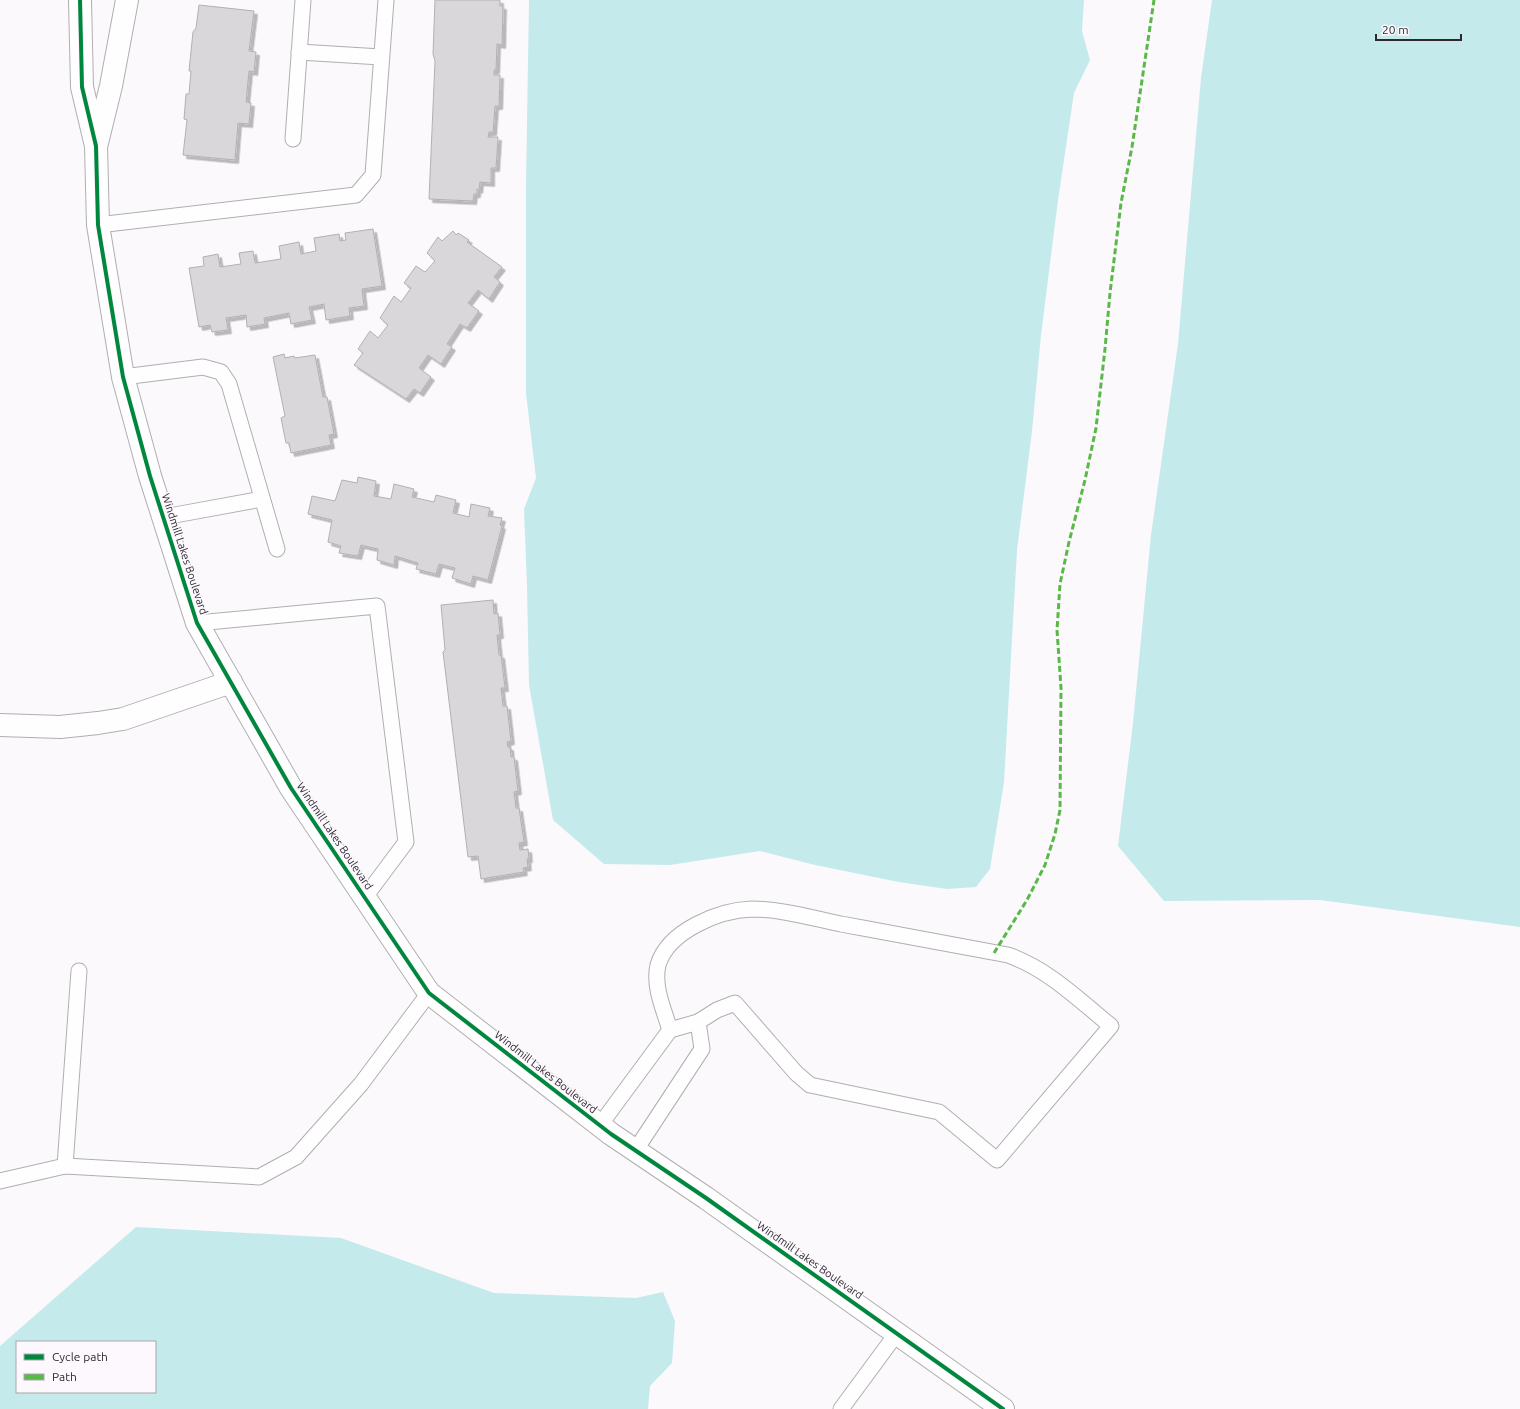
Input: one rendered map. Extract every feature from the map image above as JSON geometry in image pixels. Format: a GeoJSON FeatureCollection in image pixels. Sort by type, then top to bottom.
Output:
{"type":"FeatureCollection","features":[{"type":"Feature","properties":{"kind":"street","name":"Windmill Lakes Boulevard"},"geometry":{"type":"LineString","coordinates":[[80,0],[82,87],[96,146],[98,225],[123,376],[150,476],[197,623],[290,788],[429,993],[635,1151],[706,1198],[1003,1409]]}},
{"type":"Feature","properties":{"kind":"street","name":"Windmill Lakes Boulevard"},"geometry":{"type":"LineString","coordinates":[[96,146],[111,86],[127,0]]}},
{"type":"Feature","properties":{"kind":"street"},"geometry":{"type":"LineString","coordinates":[[0,725],[60,727],[98,724],[123,719],[231,682]]}},
{"type":"Feature","properties":{"kind":"lane"},"geometry":{"type":"LineString","coordinates":[[293,140],[303,0]]}},
{"type":"Feature","properties":{"kind":"lane"},"geometry":{"type":"LineString","coordinates":[[98,225],[356,195],[373,174],[386,0]]}},
{"type":"Feature","properties":{"kind":"lane"},"geometry":{"type":"LineString","coordinates":[[299,52],[381,57]]}},
{"type":"Feature","properties":{"kind":"lane"},"geometry":{"type":"LineString","coordinates":[[123,376],[203,367],[221,372],[229,384],[277,549]]}},
{"type":"Feature","properties":{"kind":"lane"},"geometry":{"type":"LineString","coordinates":[[164,517],[262,499]]}},
{"type":"Feature","properties":{"kind":"lane"},"geometry":{"type":"LineString","coordinates":[[197,623],[377,606],[406,842],[365,897]]}},
{"type":"Feature","properties":{"kind":"lane"},"geometry":{"type":"LineString","coordinates":[[600,1125],[670,1030],[698,1022],[717,1010],[735,1003],[796,1073],[810,1086],[939,1112],[997,1160],[1111,1026],[1044,972],[1020,959],[1008,955],[790,914],[751,909],[716,917],[685,931],[668,945],[658,965],[657,977],[658,990],[670,1030]]}},
{"type":"Feature","properties":{"kind":"lane"},"geometry":{"type":"LineString","coordinates":[[65,1166],[79,971]]}},
{"type":"Feature","properties":{"kind":"lane"},"geometry":{"type":"LineString","coordinates":[[0,1181],[65,1166],[259,1177],[296,1157],[361,1084],[429,993]]}},
{"type":"Feature","properties":{"kind":"lane"},"geometry":{"type":"LineString","coordinates":[[635,1151],[702,1049],[698,1022]]}},
{"type":"Feature","properties":{"kind":"lane"},"geometry":{"type":"LineString","coordinates":[[841,1409],[897,1333]]}},
{"type":"Feature","properties":{"kind":"water"},"geometry":{"type":"Polygon","coordinates":[[[529,0],[1084,0],[1082,31],[1090,60],[1074,93],[1058,200],[1041,335],[1032,431],[1017,550],[1004,782],[990,869],[976,887],[947,889],[899,882],[815,865],[760,851],[670,865],[604,864],[553,820],[529,685],[524,509],[536,478],[526,393],[526,185],[529,0]]]}},
{"type":"Feature","properties":{"kind":"water"},"geometry":{"type":"Polygon","coordinates":[[[1212,0],[1520,0],[1520,927],[1320,900],[1164,901],[1118,846],[1133,723],[1151,535],[1178,344],[1201,78],[1212,0]]]}},
{"type":"Feature","properties":{"kind":"water"},"geometry":{"type":"Polygon","coordinates":[[[136,1227],[341,1238],[494,1293],[636,1298],[663,1292],[675,1321],[672,1363],[650,1386],[648,1409],[0,1409],[0,1346],[136,1227]]]}},
{"type":"Feature","properties":{"kind":"building"},"geometry":{"type":"Polygon","coordinates":[[[435,0],[500,0],[500,6],[503,6],[502,45],[497,44],[496,70],[494,70],[494,75],[500,75],[499,106],[495,106],[493,132],[489,132],[488,137],[498,137],[496,168],[491,168],[491,183],[480,182],[479,190],[477,189],[477,194],[474,194],[473,201],[429,199],[435,61],[433,54],[435,0]]]}},
{"type":"Feature","properties":{"kind":"building"},"geometry":{"type":"Polygon","coordinates":[[[199,5],[254,11],[249,51],[256,52],[254,72],[249,71],[246,102],[251,103],[249,124],[238,123],[235,160],[183,155],[187,120],[184,119],[186,94],[189,94],[191,71],[189,71],[193,32],[196,28],[199,5]]]}},
{"type":"Feature","properties":{"kind":"building"},"geometry":{"type":"Polygon","coordinates":[[[373,229],[382,286],[362,289],[364,306],[349,308],[350,316],[326,320],[324,304],[309,307],[312,320],[291,324],[289,313],[264,318],[265,324],[247,327],[246,315],[226,318],[228,330],[212,332],[210,325],[199,327],[189,268],[204,266],[203,257],[218,254],[220,267],[241,264],[239,253],[253,251],[255,263],[281,259],[279,246],[299,242],[301,254],[316,251],[314,238],[339,234],[340,241],[346,240],[345,233],[373,229]]]}},
{"type":"Feature","properties":{"kind":"building"},"geometry":{"type":"Polygon","coordinates":[[[453,231],[456,235],[458,233],[469,240],[467,242],[502,267],[494,277],[500,282],[489,299],[478,290],[468,303],[479,311],[467,328],[460,324],[447,344],[452,347],[441,364],[428,355],[419,368],[431,377],[420,393],[414,389],[406,399],[354,365],[363,353],[358,349],[370,331],[378,338],[388,325],[380,318],[394,296],[401,302],[411,288],[404,283],[416,266],[425,272],[435,261],[427,253],[438,237],[442,241],[453,231]]]}},
{"type":"Feature","properties":{"kind":"building"},"geometry":{"type":"Polygon","coordinates":[[[284,354],[285,358],[315,355],[323,397],[327,397],[334,434],[329,435],[331,445],[291,453],[289,443],[286,443],[281,418],[285,416],[273,357],[284,354]]]}},
{"type":"Feature","properties":{"kind":"building"},"geometry":{"type":"Polygon","coordinates":[[[358,477],[376,481],[374,496],[391,499],[394,484],[414,489],[412,497],[434,502],[436,495],[456,500],[453,513],[469,517],[471,504],[490,508],[488,516],[502,518],[500,525],[502,526],[488,580],[473,576],[471,584],[452,578],[455,568],[439,564],[436,574],[416,569],[418,563],[395,556],[394,565],[377,560],[378,549],[361,545],[358,556],[339,553],[341,546],[328,542],[332,520],[308,514],[312,496],[335,501],[342,480],[357,483],[358,477]]]}},
{"type":"Feature","properties":{"kind":"building"},"geometry":{"type":"Polygon","coordinates":[[[493,600],[494,614],[498,613],[500,635],[497,635],[505,688],[501,688],[503,706],[507,706],[511,741],[507,742],[508,747],[510,747],[511,757],[514,757],[518,791],[514,792],[516,808],[519,808],[524,842],[519,843],[520,850],[528,849],[529,859],[527,859],[528,867],[523,868],[524,872],[481,879],[478,856],[468,857],[443,652],[445,650],[441,605],[493,600]]]}},
{"type":"Feature","properties":{"kind":"marked path"},"geometry":{"type":"LineString","coordinates":[[994,953],[1027,900],[1045,865],[1055,834],[1060,810],[1061,688],[1057,630],[1060,584],[1096,428],[1121,203],[1132,147],[1154,0]]}},
{"type":"Feature","properties":{"kind":"cycle path"},"geometry":{"type":"LineString","coordinates":[[80,0],[82,87],[96,146],[98,225],[123,377],[150,476],[197,623],[291,788],[429,993],[611,1134],[706,1198],[1003,1409]]}}]}
